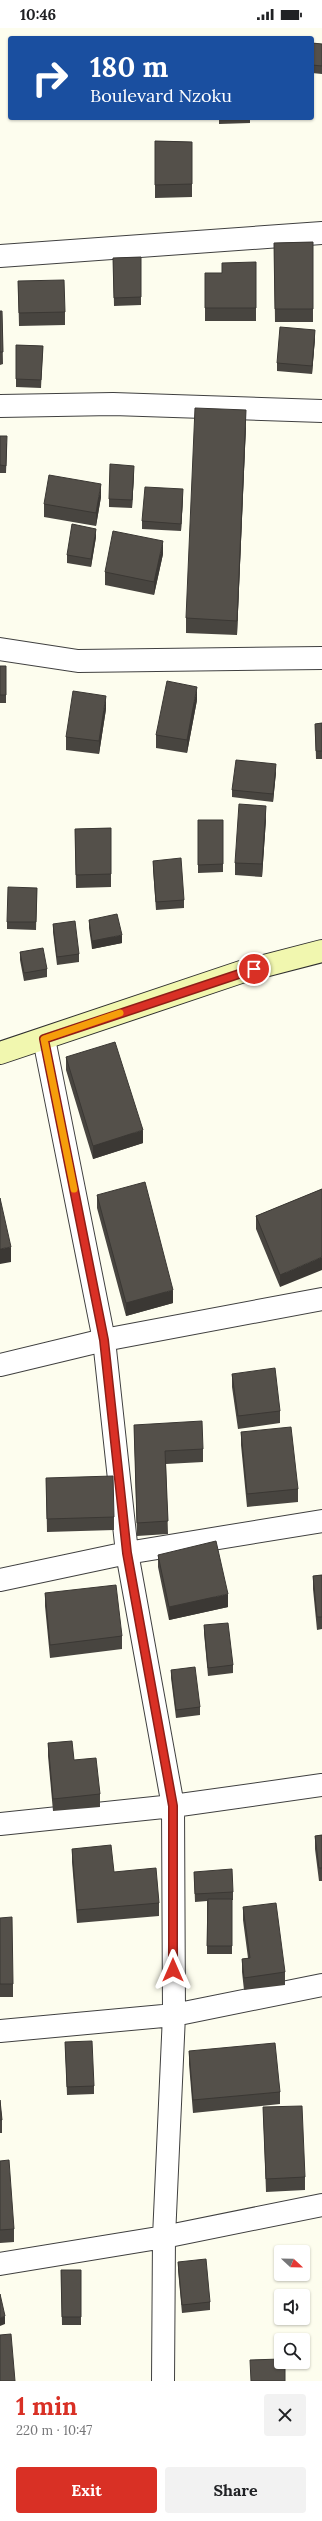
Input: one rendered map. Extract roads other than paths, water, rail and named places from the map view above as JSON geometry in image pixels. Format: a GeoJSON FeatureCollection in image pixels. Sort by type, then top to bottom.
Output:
{"type":"FeatureCollection","features":[{"type":"Feature","properties":{"kind":"street"},"geometry":{"type":"LineString","coordinates":[[0,256],[322,233]]}},
{"type":"Feature","properties":{"kind":"street"},"geometry":{"type":"LineString","coordinates":[[0,406],[113,404],[322,412]]}},
{"type":"Feature","properties":{"kind":"street"},"geometry":{"type":"LineString","coordinates":[[0,649],[78,661],[322,658]]}},
{"type":"Feature","properties":{"kind":"street"},"geometry":{"type":"LineString","coordinates":[[0,1053],[241,972],[322,951]]}},
{"type":"Feature","properties":{"kind":"street"},"geometry":{"type":"LineString","coordinates":[[44,1039],[104,1340],[127,1553],[173,1806],[174,2015],[164,2237],[163,2381]]}},
{"type":"Feature","properties":{"kind":"street"},"geometry":{"type":"LineString","coordinates":[[0,1365],[104,1340],[322,1299]]}},
{"type":"Feature","properties":{"kind":"street"},"geometry":{"type":"LineString","coordinates":[[0,1580],[127,1553],[322,1520]]}},
{"type":"Feature","properties":{"kind":"street"},"geometry":{"type":"LineString","coordinates":[[0,1824],[173,1806],[322,1785]]}},
{"type":"Feature","properties":{"kind":"street"},"geometry":{"type":"LineString","coordinates":[[0,2031],[174,2015],[322,1985]]}},
{"type":"Feature","properties":{"kind":"street"},"geometry":{"type":"LineString","coordinates":[[0,2264],[164,2237],[322,2205]]}}]}
